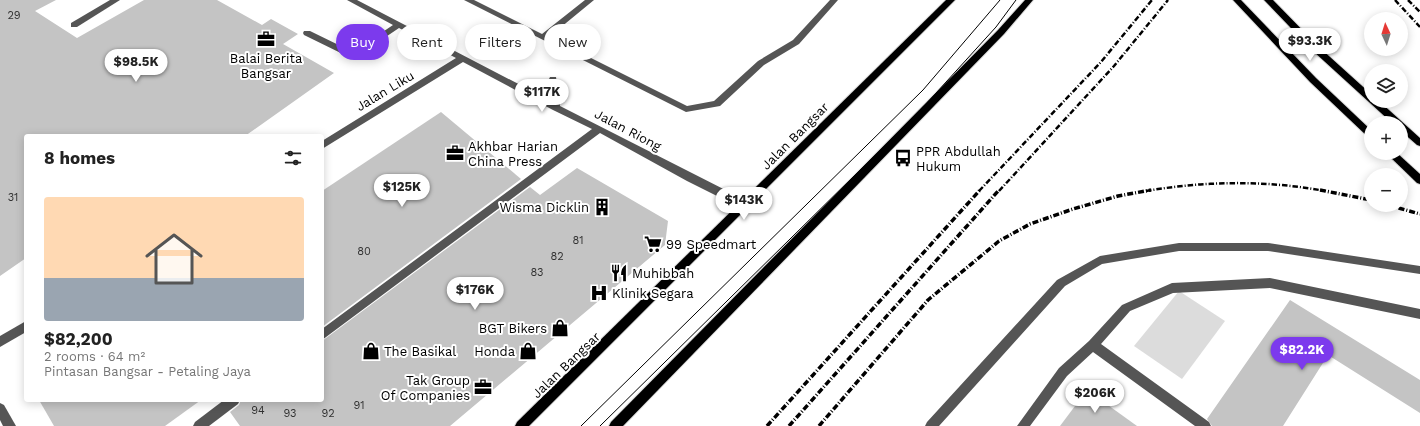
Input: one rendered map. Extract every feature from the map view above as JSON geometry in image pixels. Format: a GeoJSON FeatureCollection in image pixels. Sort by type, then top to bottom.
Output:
{"type":"FeatureCollection","features":[{"type":"Feature","properties":{"kind":"main road","name":"Jalan Bangsar"},"geometry":{"type":"LineString","coordinates":[[521,426],[951,0]]}},
{"type":"Feature","properties":{"kind":"main road"},"geometry":{"type":"LineString","coordinates":[[615,426],[1001,32],[1029,0]]}},
{"type":"Feature","properties":{"kind":"main road"},"geometry":{"type":"LineString","coordinates":[[1237,0],[1313,80],[1364,128]]}},
{"type":"Feature","properties":{"kind":"main road"},"geometry":{"type":"LineString","coordinates":[[1268,0],[1316,49],[1364,93]]}},
{"type":"Feature","properties":{"kind":"main road"},"geometry":{"type":"LineString","coordinates":[[1381,108],[1390,116]]}},
{"type":"Feature","properties":{"kind":"main road"},"geometry":{"type":"LineString","coordinates":[[1408,132],[1420,143]]}},
{"type":"Feature","properties":{"kind":"main road"},"geometry":{"type":"LineString","coordinates":[[1399,160],[1420,180]]}},
{"type":"Feature","properties":{"kind":"street"},"geometry":{"type":"LineString","coordinates":[[74,25],[116,0]]}},
{"type":"Feature","properties":{"kind":"street","name":"Jalan Riong"},"geometry":{"type":"LineString","coordinates":[[351,0],[397,24]]}},
{"type":"Feature","properties":{"kind":"street"},"geometry":{"type":"LineString","coordinates":[[468,0],[686,109],[717,104],[762,63],[796,42],[834,0]]}},
{"type":"Feature","properties":{"kind":"street"},"geometry":{"type":"LineString","coordinates":[[543,37],[590,0]]}},
{"type":"Feature","properties":{"kind":"street"},"geometry":{"type":"LineString","coordinates":[[307,33],[353,56],[397,26]]}},
{"type":"Feature","properties":{"kind":"street","name":"Jalan Riong"},"geometry":{"type":"LineString","coordinates":[[457,55],[690,178],[745,205]]}},
{"type":"Feature","properties":{"kind":"street","name":"Jalan Liku"},"geometry":{"type":"LineString","coordinates":[[324,145],[463,58]]}},
{"type":"Feature","properties":{"kind":"street"},"geometry":{"type":"LineString","coordinates":[[553,79],[556,108]]}},
{"type":"Feature","properties":{"kind":"street"},"geometry":{"type":"LineString","coordinates":[[324,334],[599,129]]}},
{"type":"Feature","properties":{"kind":"street"},"geometry":{"type":"LineString","coordinates":[[931,426],[1061,283],[1100,260],[1178,247],[1268,247],[1420,270]]}},
{"type":"Feature","properties":{"kind":"street"},"geometry":{"type":"LineString","coordinates":[[1023,426],[1063,372],[1092,345],[1126,308],[1172,288],[1270,283],[1420,314]]}},
{"type":"Feature","properties":{"kind":"street"},"geometry":{"type":"LineString","coordinates":[[0,342],[24,327]]}},
{"type":"Feature","properties":{"kind":"street"},"geometry":{"type":"LineString","coordinates":[[1092,345],[1205,426]]}},
{"type":"Feature","properties":{"kind":"street"},"geometry":{"type":"LineString","coordinates":[[199,426],[231,402]]}},
{"type":"Feature","properties":{"kind":"street"},"geometry":{"type":"LineString","coordinates":[[0,408],[10,426]]}},
{"type":"Feature","properties":{"kind":"shaded area"},"geometry":{"type":"Polygon","coordinates":[[[1179,291],[1225,321],[1182,379],[1134,346],[1179,291]]]}},
{"type":"Feature","properties":{"kind":"building"},"geometry":{"type":"Polygon","coordinates":[[[0,0],[56,0],[35,11],[77,38],[144,0],[217,0],[262,25],[271,19],[298,34],[283,44],[334,73],[248,134],[24,134],[24,259],[0,276],[0,0]]]}},
{"type":"Feature","properties":{"kind":"building"},"geometry":{"type":"Polygon","coordinates":[[[441,112],[521,179],[324,326],[324,190],[441,112]]]}},
{"type":"Feature","properties":{"kind":"building"},"geometry":{"type":"Polygon","coordinates":[[[577,168],[668,221],[665,245],[450,426],[240,426],[230,412],[239,405],[240,402],[324,402],[324,340],[530,187],[540,195],[577,168]]]}},
{"type":"Feature","properties":{"kind":"building"},"geometry":{"type":"Polygon","coordinates":[[[1290,300],[1420,380],[1420,413],[1328,355],[1283,426],[1212,426],[1207,419],[1290,300]]]}},
{"type":"Feature","properties":{"kind":"building"},"geometry":{"type":"Polygon","coordinates":[[[1087,390],[1137,426],[1060,426],[1087,390]]]}},
{"type":"Feature","properties":{"kind":"building"},"geometry":{"type":"Polygon","coordinates":[[[40,402],[198,402],[165,426],[54,426],[40,402]]]}},
{"type":"Feature","properties":{"kind":"tram line"},"geometry":{"type":"LineString","coordinates":[[581,426],[923,90],[1000,0]]}},
{"type":"Feature","properties":{"kind":"tram line"},"geometry":{"type":"LineString","coordinates":[[600,426],[917,114],[996,27],[1016,0]]}},
{"type":"Feature","properties":{"kind":"railway"},"geometry":{"type":"LineString","coordinates":[[979,191],[1101,62],[1152,0]]}},
{"type":"Feature","properties":{"kind":"railway"},"geometry":{"type":"LineString","coordinates":[[999,191],[1114,66],[1168,0]]}},
{"type":"Feature","properties":{"kind":"railway"},"geometry":{"type":"LineString","coordinates":[[1395,0],[1420,27]]}},
{"type":"Feature","properties":{"kind":"railway"},"geometry":{"type":"LineString","coordinates":[[1408,0],[1420,12]]}},
{"type":"Feature","properties":{"kind":"railway"},"geometry":{"type":"LineString","coordinates":[[1146,191],[1191,185],[1236,183],[1303,187],[1325,191]]}},
{"type":"Feature","properties":{"kind":"railway"},"geometry":{"type":"LineString","coordinates":[[767,426],[980,190]]}},
{"type":"Feature","properties":{"kind":"railway"},"geometry":{"type":"LineString","coordinates":[[789,426],[999,190]]}},
{"type":"Feature","properties":{"kind":"railway"},"geometry":{"type":"LineString","coordinates":[[819,426],[928,300],[999,241],[1030,224],[1073,209],[1118,196],[1151,190]]}},
{"type":"Feature","properties":{"kind":"railway"},"geometry":{"type":"LineString","coordinates":[[1320,190],[1364,199]]}},
{"type":"Feature","properties":{"kind":"railway"},"geometry":{"type":"LineString","coordinates":[[1408,211],[1420,214]]}},
{"type":"Feature","properties":{"kind":"place","name":"Balai Berita Bangsar"},"geometry":{"type":"Point","coordinates":[266,39]}},
{"type":"Feature","properties":{"kind":"place","name":"Akhbar Harian China Press"},"geometry":{"type":"Point","coordinates":[455,153]}},
{"type":"Feature","properties":{"kind":"place","name":"PPR Abdullah Hukum"},"geometry":{"type":"Point","coordinates":[903,158]}},
{"type":"Feature","properties":{"kind":"place","name":"Wisma Dicklin"},"geometry":{"type":"Point","coordinates":[602,207]}},
{"type":"Feature","properties":{"kind":"place","name":"99 Speedmart"},"geometry":{"type":"Point","coordinates":[653,244]}},
{"type":"Feature","properties":{"kind":"place","name":"Muhibbah"},"geometry":{"type":"Point","coordinates":[619,273]}},
{"type":"Feature","properties":{"kind":"place","name":"Klinik Segara"},"geometry":{"type":"Point","coordinates":[599,293]}},
{"type":"Feature","properties":{"kind":"place","name":"BGT Bikers"},"geometry":{"type":"Point","coordinates":[560,328]}},
{"type":"Feature","properties":{"kind":"place","name":"The Basikal"},"geometry":{"type":"Point","coordinates":[371,351]}},
{"type":"Feature","properties":{"kind":"place","name":"Honda"},"geometry":{"type":"Point","coordinates":[528,351]}},
{"type":"Feature","properties":{"kind":"place","name":"Tak Group Of Companies"},"geometry":{"type":"Point","coordinates":[483,387]}}]}
